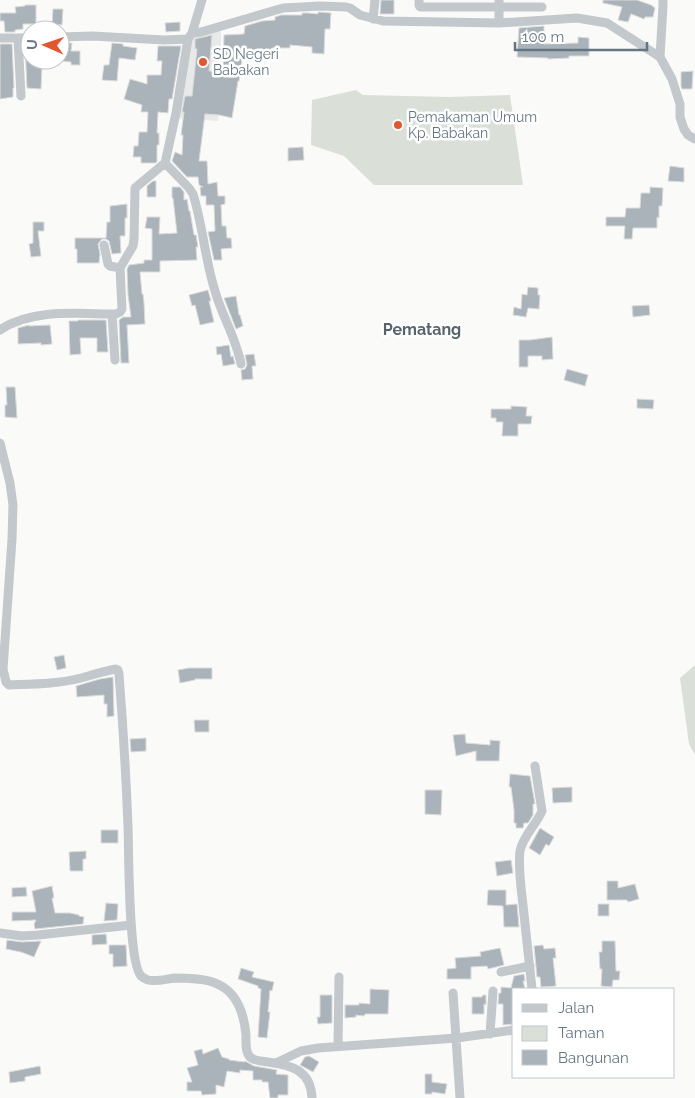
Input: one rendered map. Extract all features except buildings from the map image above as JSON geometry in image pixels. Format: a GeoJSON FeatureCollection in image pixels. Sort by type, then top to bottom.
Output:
{"type":"FeatureCollection","features":[{"type":"Feature","properties":{"kind":"street"},"geometry":{"type":"LineString","coordinates":[[0,330],[9,323],[27,317],[57,314],[116,314],[122,309],[120,268],[133,246],[135,227],[134,188],[165,163],[190,36],[202,0]]}},
{"type":"Feature","properties":{"kind":"street"},"geometry":{"type":"LineString","coordinates":[[373,19],[375,0]]}},
{"type":"Feature","properties":{"kind":"street"},"geometry":{"type":"LineString","coordinates":[[660,57],[662,0]]}},
{"type":"Feature","properties":{"kind":"street"},"geometry":{"type":"LineString","coordinates":[[419,3],[420,7],[458,3],[542,4],[543,20]]}},
{"type":"Feature","properties":{"kind":"street"},"geometry":{"type":"LineString","coordinates":[[70,37],[93,36],[164,40],[190,36],[282,4],[342,6],[373,19],[416,22],[499,23],[578,18],[607,23],[660,57],[672,79],[680,104],[680,117],[684,129],[688,135],[695,139]]}},
{"type":"Feature","properties":{"kind":"street"},"geometry":{"type":"LineString","coordinates":[[498,4],[499,23]]}},
{"type":"Feature","properties":{"kind":"street"},"geometry":{"type":"LineString","coordinates":[[0,38],[18,38],[20,96]]}},
{"type":"Feature","properties":{"kind":"street"},"geometry":{"type":"LineString","coordinates":[[165,163],[193,194],[215,291],[221,310],[236,343],[241,364]]}},
{"type":"Feature","properties":{"kind":"street"},"geometry":{"type":"LineString","coordinates":[[104,245],[108,264],[120,268]]}},
{"type":"Feature","properties":{"kind":"street"},"geometry":{"type":"LineString","coordinates":[[112,314],[115,360]]}},
{"type":"Feature","properties":{"kind":"street"},"geometry":{"type":"LineString","coordinates":[[0,443],[10,483],[13,505],[1,669],[6,682],[9,685],[32,685],[79,679],[116,668],[118,670],[128,826],[131,924],[138,971],[142,977],[149,980],[184,978],[206,980],[225,987],[232,993],[243,1015],[248,1055],[254,1060],[291,1066],[310,1083],[312,1098]]}},
{"type":"Feature","properties":{"kind":"street"},"geometry":{"type":"LineString","coordinates":[[532,988],[521,888],[520,851],[542,811],[535,766]]}},
{"type":"Feature","properties":{"kind":"street"},"geometry":{"type":"LineString","coordinates":[[0,933],[22,936],[38,935],[131,924]]}},
{"type":"Feature","properties":{"kind":"street"},"geometry":{"type":"LineString","coordinates":[[501,972],[530,966]]}},
{"type":"Feature","properties":{"kind":"street"},"geometry":{"type":"LineString","coordinates":[[338,1046],[339,977]]}},
{"type":"Feature","properties":{"kind":"street"},"geometry":{"type":"LineString","coordinates":[[490,1034],[493,991]]}},
{"type":"Feature","properties":{"kind":"street"},"geometry":{"type":"LineString","coordinates":[[453,993],[460,1098]]}},
{"type":"Feature","properties":{"kind":"street"},"geometry":{"type":"LineString","coordinates":[[276,1063],[302,1051],[318,1048],[457,1038],[512,1030]]}},
{"type":"Feature","properties":{"kind":"shaded area","name":"SD Negeri Babakan"},"geometry":{"type":"Polygon","coordinates":[[[221,22],[221,84],[218,121],[176,118],[188,39],[221,22]]]}},
{"type":"Feature","properties":{"kind":"green space"},"geometry":{"type":"Polygon","coordinates":[[[356,90],[363,95],[449,97],[510,95],[523,185],[374,185],[344,156],[311,145],[312,100],[356,90]]]}},
{"type":"Feature","properties":{"kind":"green space"},"geometry":{"type":"Polygon","coordinates":[[[695,665],[695,755],[689,744],[680,678],[695,665]]]}},
{"type":"Feature","properties":{"kind":"place","name":"SD Negeri Babakan"},"geometry":{"type":"Point","coordinates":[203,62]}},
{"type":"Feature","properties":{"kind":"place","name":"Pemakaman Umum Kp. Babakan"},"geometry":{"type":"Point","coordinates":[398,125]}},
{"type":"Feature","properties":{"kind":"district","name":"Pematang"},"geometry":{"type":"Point","coordinates":[422,329]}}]}
